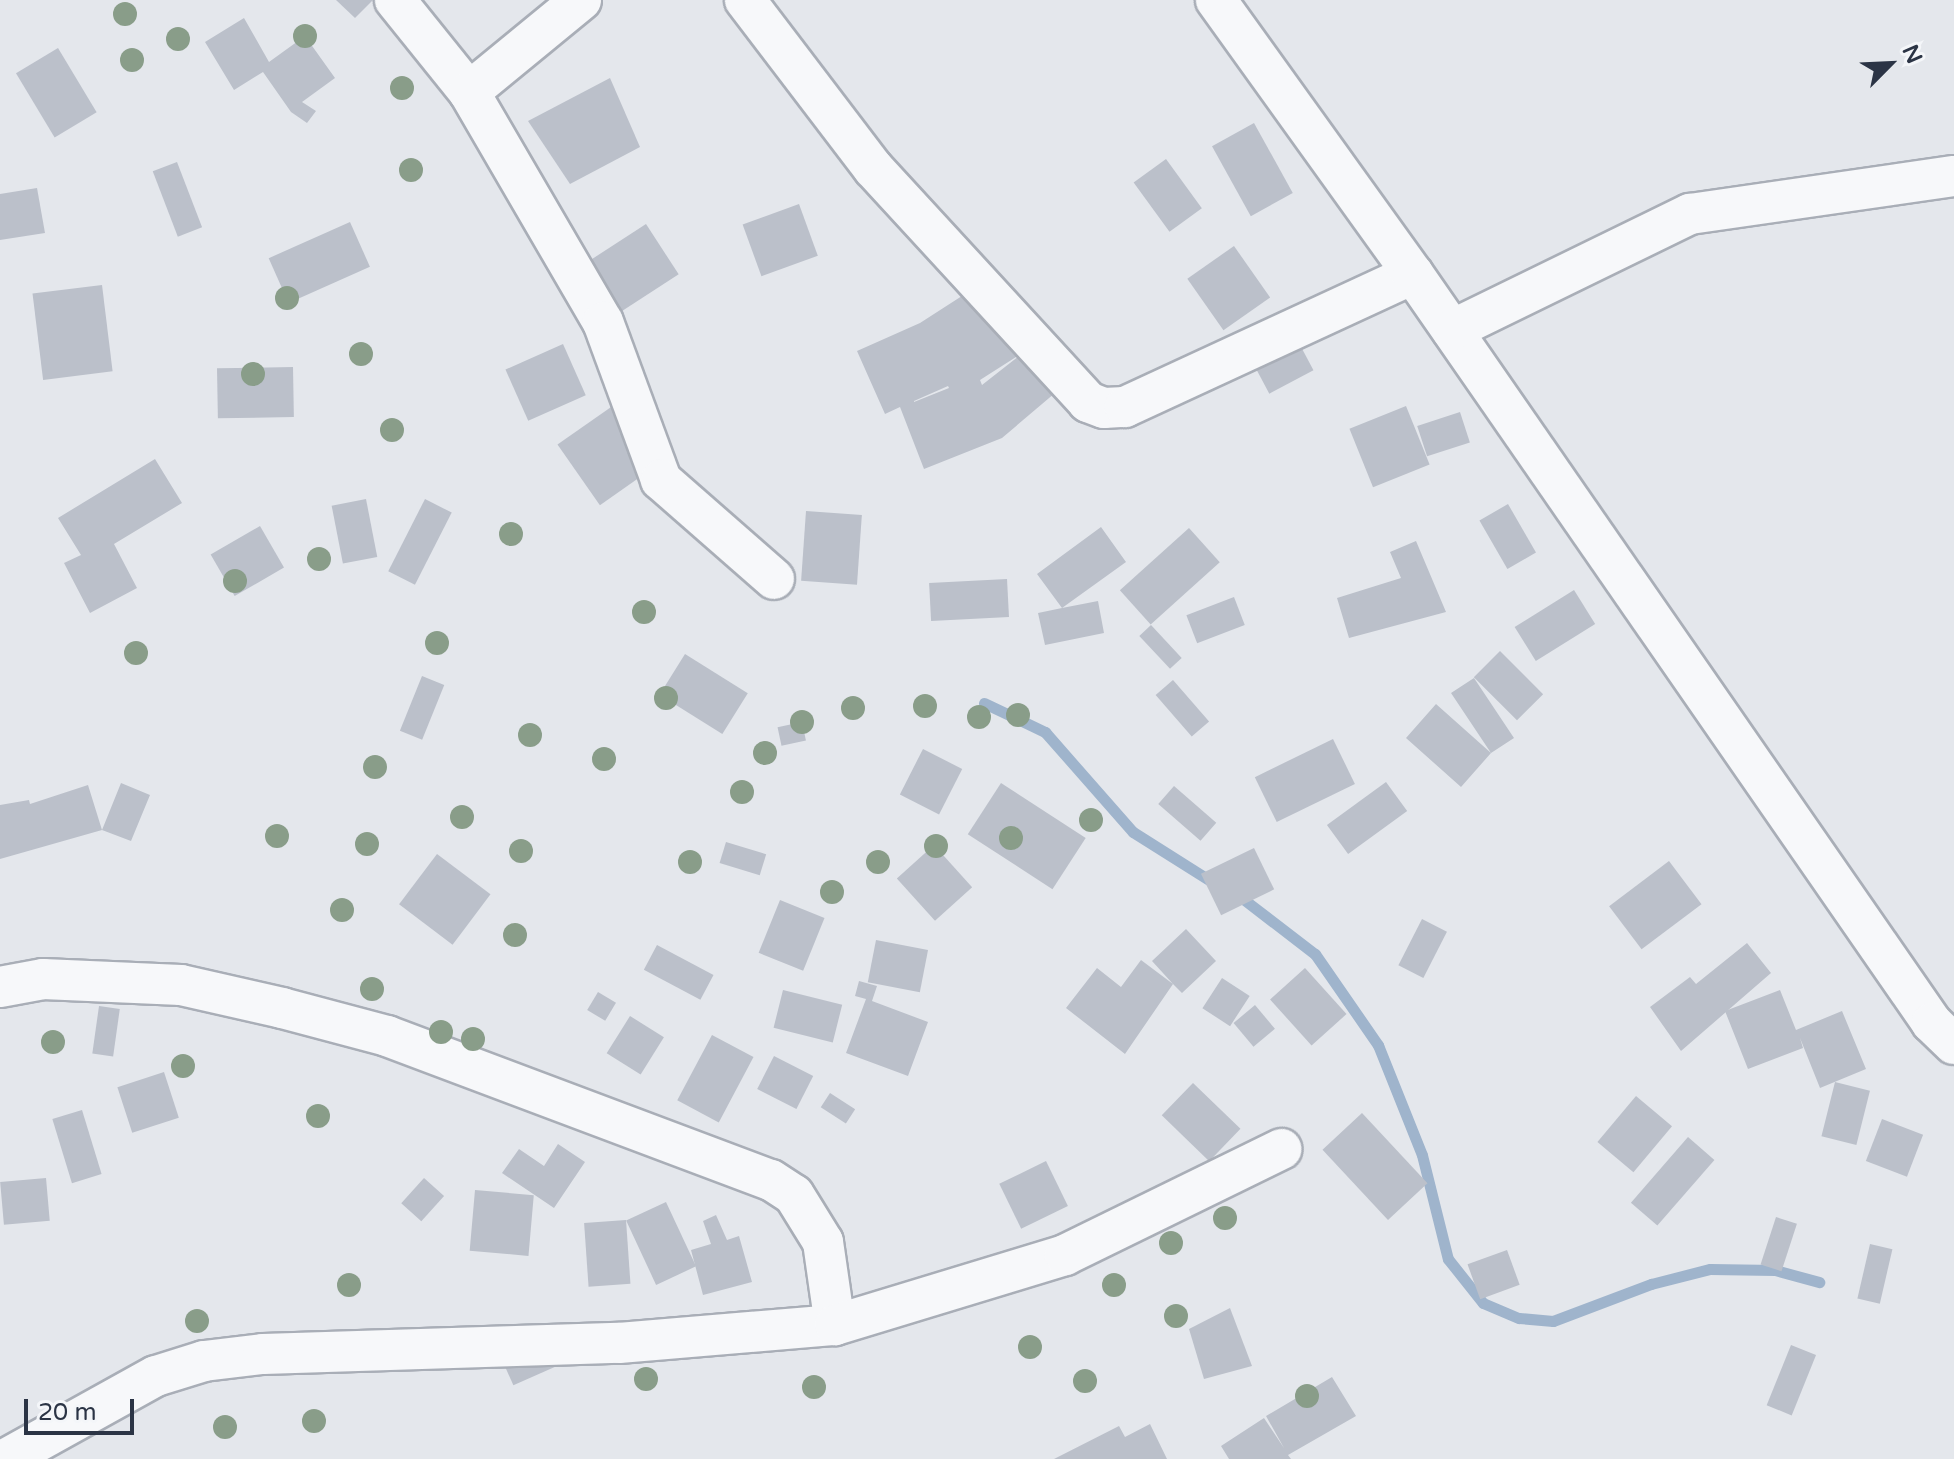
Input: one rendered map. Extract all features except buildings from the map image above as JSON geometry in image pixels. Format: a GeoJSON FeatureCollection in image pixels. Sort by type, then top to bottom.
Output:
{"type":"FeatureCollection","features":[{"type":"Feature","properties":{"kind":"street"},"geometry":{"type":"LineString","coordinates":[[395,0],[469,92],[603,322],[661,480],[676,499],[774,579]]}},
{"type":"Feature","properties":{"kind":"street"},"geometry":{"type":"LineString","coordinates":[[469,92],[581,0]]}},
{"type":"Feature","properties":{"kind":"street"},"geometry":{"type":"LineString","coordinates":[[745,0],[873,168],[1088,402],[1104,408],[1125,407],[1413,274]]}},
{"type":"Feature","properties":{"kind":"street"},"geometry":{"type":"LineString","coordinates":[[1216,0],[1413,274],[1923,1010],[1954,1044]]}},
{"type":"Feature","properties":{"kind":"street"},"geometry":{"type":"LineString","coordinates":[[1452,330],[1690,214],[1954,176]]}},
{"type":"Feature","properties":{"kind":"street"},"geometry":{"type":"LineString","coordinates":[[0,987],[43,979],[181,985],[282,1008],[387,1036],[771,1180],[794,1195],[817,1229],[835,1325]]}},
{"type":"Feature","properties":{"kind":"street"},"geometry":{"type":"LineString","coordinates":[[6,1459],[156,1376],[204,1361],[263,1354],[619,1343],[835,1325],[1065,1255],[1281,1149]]}},
{"type":"Feature","properties":{"kind":"waterway"},"geometry":{"type":"LineString","coordinates":[[984,703],[1045,732],[1133,832],[1212,882]]}},
{"type":"Feature","properties":{"kind":"waterway"},"geometry":{"type":"LineString","coordinates":[[1238,895],[1315,954],[1378,1045],[1422,1155],[1448,1259],[1483,1303],[1519,1318],[1553,1321],[1651,1284],[1710,1269],[1775,1270],[1819,1282]]}}]}
